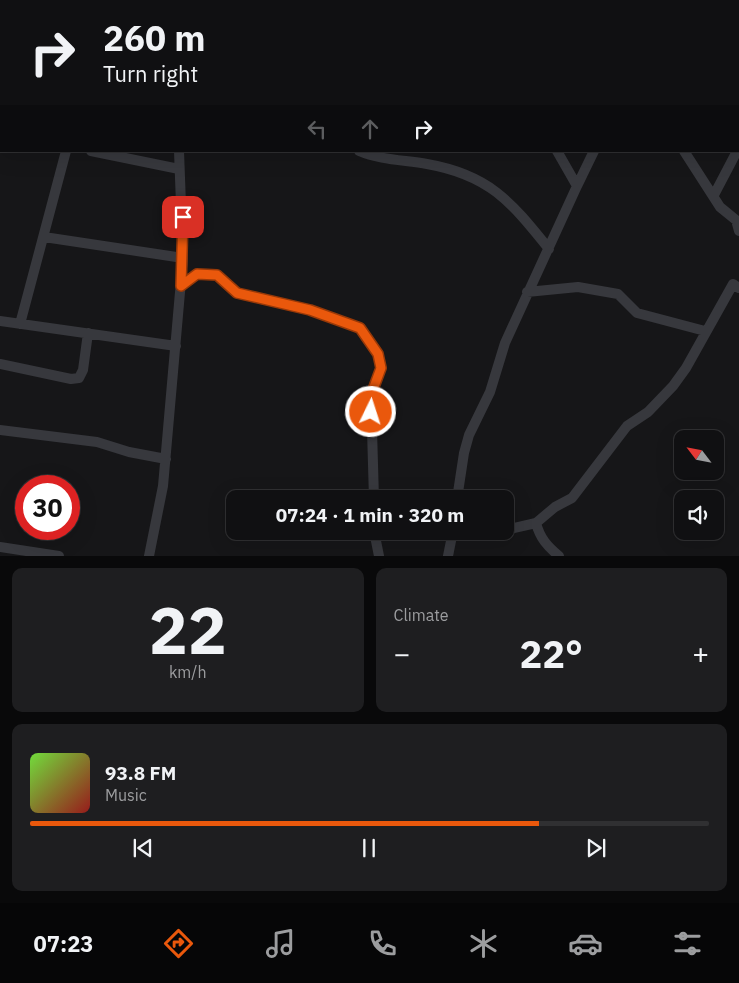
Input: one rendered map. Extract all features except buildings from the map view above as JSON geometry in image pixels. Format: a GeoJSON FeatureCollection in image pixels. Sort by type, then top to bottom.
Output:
{"type":"FeatureCollection","features":[{"type":"Feature","properties":{"kind":"street"},"geometry":{"type":"LineString","coordinates":[[20,324],[66,152]]}},
{"type":"Feature","properties":{"kind":"street"},"geometry":{"type":"LineString","coordinates":[[97,152],[179,169]]}},
{"type":"Feature","properties":{"kind":"street"},"geometry":{"type":"LineString","coordinates":[[148,556],[163,486],[181,286],[183,258],[179,152]]}},
{"type":"Feature","properties":{"kind":"street"},"geometry":{"type":"LineString","coordinates":[[362,152],[379,158],[458,171],[488,186],[515,207],[549,249]]}},
{"type":"Feature","properties":{"kind":"street"},"geometry":{"type":"LineString","coordinates":[[558,152],[577,186]]}},
{"type":"Feature","properties":{"kind":"street"},"geometry":{"type":"LineString","coordinates":[[458,490],[464,453],[470,435],[490,392],[505,343],[594,152]]}},
{"type":"Feature","properties":{"kind":"street"},"geometry":{"type":"LineString","coordinates":[[685,152],[720,207],[736,220],[739,231]]}},
{"type":"Feature","properties":{"kind":"street"},"geometry":{"type":"LineString","coordinates":[[714,195],[736,152]]}},
{"type":"Feature","properties":{"kind":"street"},"geometry":{"type":"LineString","coordinates":[[44,236],[183,258]]}},
{"type":"Feature","properties":{"kind":"street"},"geometry":{"type":"LineString","coordinates":[[181,286],[197,274],[217,275],[237,293],[310,310],[360,328],[378,354],[381,368],[371,395],[374,490]]}},
{"type":"Feature","properties":{"kind":"street"},"geometry":{"type":"LineString","coordinates":[[514,528],[536,523],[555,507],[572,498],[627,426],[648,412],[673,386],[686,368],[732,284],[739,288]]}},
{"type":"Feature","properties":{"kind":"street"},"geometry":{"type":"LineString","coordinates":[[527,292],[578,287],[618,294],[637,313],[705,331]]}},
{"type":"Feature","properties":{"kind":"street"},"geometry":{"type":"LineString","coordinates":[[0,320],[176,346]]}},
{"type":"Feature","properties":{"kind":"street"},"geometry":{"type":"LineString","coordinates":[[0,364],[71,379],[79,378],[83,370],[88,332]]}},
{"type":"Feature","properties":{"kind":"street"},"geometry":{"type":"LineString","coordinates":[[0,430],[97,442],[129,452],[166,459]]}},
{"type":"Feature","properties":{"kind":"street"},"geometry":{"type":"LineString","coordinates":[[536,523],[539,535],[548,547],[559,556]]}},
{"type":"Feature","properties":{"kind":"street"},"geometry":{"type":"LineString","coordinates":[[376,540],[379,556]]}},
{"type":"Feature","properties":{"kind":"street"},"geometry":{"type":"LineString","coordinates":[[448,556],[451,540]]}},
{"type":"Feature","properties":{"kind":"street"},"geometry":{"type":"LineString","coordinates":[[0,547],[60,556]]}},
{"type":"Feature","properties":{"kind":"route"},"geometry":{"type":"LineString","coordinates":[[183,217],[181,286],[197,274],[217,275],[237,293],[310,310],[360,328],[378,354],[381,368],[371,395],[371,412]]}}]}
